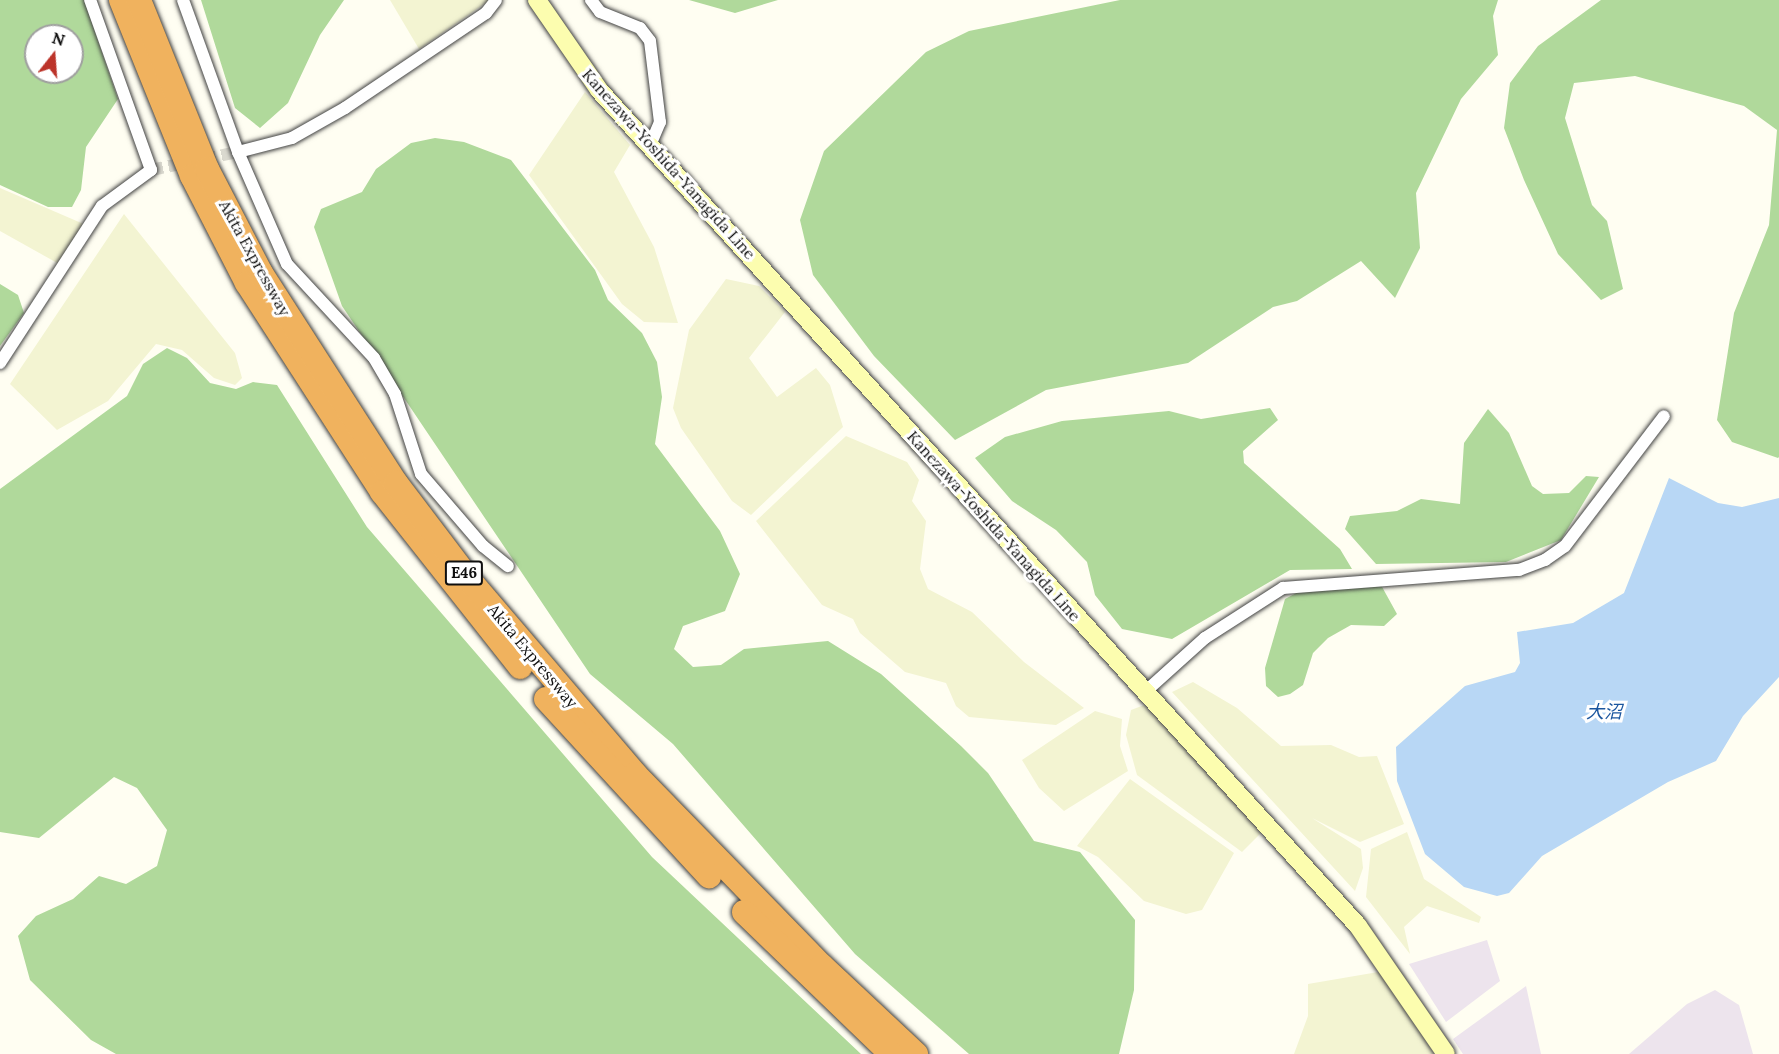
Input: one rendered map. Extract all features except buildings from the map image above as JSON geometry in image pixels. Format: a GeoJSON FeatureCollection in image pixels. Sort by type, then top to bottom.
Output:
{"type":"FeatureCollection","features":[{"type":"Feature","properties":{"kind":"highway","name":"Akita Expressway"},"geometry":{"type":"LineString","coordinates":[[121,0],[192,176],[247,283],[382,492],[459,594],[621,785],[891,1054]]}},
{"type":"Feature","properties":{"kind":"highway","name":"Akita Expressway"},"geometry":{"type":"LineString","coordinates":[[139,0],[207,169],[261,273],[396,483],[508,627],[635,774],[822,966],[916,1054]]}},
{"type":"Feature","properties":{"kind":"main road","name":"Kanezawa-Yoshida-Yanagida Line"},"geometry":{"type":"LineString","coordinates":[[537,0],[599,90],[1358,926],[1446,1054]]}},
{"type":"Feature","properties":{"kind":"street"},"geometry":{"type":"LineString","coordinates":[[0,363],[102,206],[151,170],[90,0]]}},
{"type":"Feature","properties":{"kind":"street"},"geometry":{"type":"LineString","coordinates":[[183,0],[237,153],[286,264],[374,358],[395,394],[421,474],[483,546],[508,566]]}},
{"type":"Feature","properties":{"kind":"street"},"geometry":{"type":"LineString","coordinates":[[237,153],[292,138],[345,108],[486,13],[496,0]]}},
{"type":"Feature","properties":{"kind":"street"},"geometry":{"type":"LineString","coordinates":[[591,0],[600,12],[640,28],[650,41],[660,122],[650,146]]}},
{"type":"Feature","properties":{"kind":"street"},"geometry":{"type":"LineString","coordinates":[[1145,692],[1205,638],[1283,588],[1520,570],[1545,560],[1565,546],[1664,416]]}},
{"type":"Feature","properties":{"kind":"shaded area"},"geometry":{"type":"Polygon","coordinates":[[[1487,940],[1500,981],[1446,1022],[1409,964],[1487,940]]]}},
{"type":"Feature","properties":{"kind":"shaded area"},"geometry":{"type":"Polygon","coordinates":[[[1526,986],[1541,1054],[1463,1054],[1453,1039],[1526,986]]]}},
{"type":"Feature","properties":{"kind":"shaded area"},"geometry":{"type":"Polygon","coordinates":[[[1715,990],[1739,1005],[1753,1054],[1629,1054],[1687,1004],[1715,990]]]}},
{"type":"Feature","properties":{"kind":"green space"},"geometry":{"type":"Polygon","coordinates":[[[0,0],[84,0],[118,99],[86,147],[81,190],[72,207],[48,207],[0,185],[0,0]]]}},
{"type":"Feature","properties":{"kind":"green space"},"geometry":{"type":"Polygon","coordinates":[[[201,0],[344,0],[320,35],[288,103],[260,128],[235,108],[201,0]]]}},
{"type":"Feature","properties":{"kind":"green space"},"geometry":{"type":"Polygon","coordinates":[[[390,0],[490,0],[419,49],[390,0]]]}},
{"type":"Feature","properties":{"kind":"green space"},"geometry":{"type":"Polygon","coordinates":[[[689,0],[778,0],[735,13],[689,0]]]}},
{"type":"Feature","properties":{"kind":"green space"},"geometry":{"type":"Polygon","coordinates":[[[1120,0],[1498,0],[1493,16],[1498,55],[1461,99],[1416,193],[1420,248],[1395,298],[1361,261],[1297,301],[1273,307],[1188,363],[1046,390],[955,440],[874,356],[813,275],[800,220],[824,151],[926,52],[969,31],[1120,0]]]}},
{"type":"Feature","properties":{"kind":"green space"},"geometry":{"type":"Polygon","coordinates":[[[1601,0],[1779,0],[1778,458],[1732,442],[1717,420],[1734,313],[1769,225],[1777,130],[1744,106],[1635,76],[1574,83],[1565,118],[1592,205],[1607,221],[1623,289],[1601,300],[1558,254],[1524,180],[1504,128],[1510,83],[1538,46],[1601,0]]]}},
{"type":"Feature","properties":{"kind":"green space"},"geometry":{"type":"Polygon","coordinates":[[[585,92],[630,145],[614,172],[654,247],[678,323],[644,322],[622,304],[529,175],[585,92]]]}},
{"type":"Feature","properties":{"kind":"green space"},"geometry":{"type":"Polygon","coordinates":[[[435,138],[464,142],[511,160],[595,270],[608,300],[642,333],[657,362],[662,397],[655,444],[720,531],[740,574],[725,611],[683,626],[674,649],[693,667],[721,665],[744,649],[828,641],[881,674],[961,746],[988,773],[1034,841],[1080,852],[1135,920],[1134,990],[1119,1054],[969,1054],[855,954],[673,744],[590,674],[342,306],[314,227],[321,209],[362,192],[376,169],[411,143],[435,138]]]}},
{"type":"Feature","properties":{"kind":"green space"},"geometry":{"type":"Polygon","coordinates":[[[0,188],[86,225],[59,264],[0,231],[0,188]]]}},
{"type":"Feature","properties":{"kind":"green space"},"geometry":{"type":"Polygon","coordinates":[[[124,214],[235,353],[242,378],[235,385],[214,378],[182,350],[156,344],[108,401],[57,430],[10,384],[124,214]]]}},
{"type":"Feature","properties":{"kind":"green space"},"geometry":{"type":"Polygon","coordinates":[[[726,279],[759,286],[785,312],[749,358],[777,397],[816,368],[830,385],[843,427],[751,515],[732,501],[681,428],[673,408],[689,330],[726,279]]]}},
{"type":"Feature","properties":{"kind":"green space"},"geometry":{"type":"Polygon","coordinates":[[[0,284],[18,295],[24,313],[0,346],[0,284]]]}},
{"type":"Feature","properties":{"kind":"green space"},"geometry":{"type":"Polygon","coordinates":[[[167,348],[187,358],[210,383],[236,389],[253,382],[277,385],[367,527],[652,857],[861,1054],[116,1054],[91,1040],[30,980],[18,936],[36,916],[73,899],[99,876],[126,884],[157,866],[167,830],[137,788],[114,777],[39,838],[0,832],[0,489],[127,396],[143,364],[167,348]]]}},
{"type":"Feature","properties":{"kind":"green space"},"geometry":{"type":"Polygon","coordinates":[[[1270,408],[1278,420],[1243,451],[1244,463],[1340,549],[1352,569],[1290,570],[1172,639],[1122,629],[1095,595],[1087,562],[1056,530],[1012,501],[975,458],[1005,437],[1062,421],[1169,411],[1201,419],[1270,408]]]}},
{"type":"Feature","properties":{"kind":"green space"},"geometry":{"type":"Polygon","coordinates":[[[1488,409],[1509,433],[1532,486],[1543,494],[1569,493],[1586,476],[1599,477],[1561,540],[1506,562],[1376,564],[1345,529],[1350,516],[1397,511],[1421,499],[1460,504],[1464,443],[1488,409]]]}},
{"type":"Feature","properties":{"kind":"green space"},"geometry":{"type":"Polygon","coordinates":[[[846,436],[907,462],[919,480],[912,501],[926,521],[920,569],[928,589],[972,612],[1024,662],[1084,708],[1056,725],[969,717],[956,706],[946,683],[905,672],[860,633],[853,619],[822,605],[756,521],[846,436]]]}},
{"type":"Feature","properties":{"kind":"green space"},"geometry":{"type":"Polygon","coordinates":[[[1381,585],[1397,614],[1384,626],[1351,625],[1328,638],[1313,653],[1303,685],[1290,694],[1278,697],[1266,686],[1265,668],[1285,599],[1302,590],[1381,585]]]}},
{"type":"Feature","properties":{"kind":"green space"},"geometry":{"type":"Polygon","coordinates":[[[1193,682],[1237,708],[1281,746],[1331,745],[1359,757],[1377,756],[1404,824],[1360,842],[1312,818],[1361,849],[1363,868],[1355,891],[1172,692],[1193,682]]]}},
{"type":"Feature","properties":{"kind":"green space"},"geometry":{"type":"Polygon","coordinates":[[[1147,704],[1262,832],[1242,852],[1137,775],[1126,735],[1131,710],[1147,704]]]}},
{"type":"Feature","properties":{"kind":"green space"},"geometry":{"type":"Polygon","coordinates":[[[1095,711],[1122,719],[1120,746],[1128,771],[1064,811],[1039,788],[1022,760],[1095,711]]]}},
{"type":"Feature","properties":{"kind":"green space"},"geometry":{"type":"Polygon","coordinates":[[[1130,779],[1234,853],[1202,910],[1186,914],[1144,901],[1098,857],[1077,846],[1130,779]]]}},
{"type":"Feature","properties":{"kind":"green space"},"geometry":{"type":"Polygon","coordinates":[[[1407,832],[1424,879],[1481,917],[1479,923],[1427,906],[1404,927],[1410,954],[1366,897],[1371,849],[1407,832]]]}},
{"type":"Feature","properties":{"kind":"green space"},"geometry":{"type":"Polygon","coordinates":[[[1384,971],[1434,1054],[1294,1054],[1308,1016],[1308,984],[1384,971]]]}},
{"type":"Feature","properties":{"kind":"water","name":"大沼"},"geometry":{"type":"Polygon","coordinates":[[[1669,478],[1718,503],[1742,507],[1779,498],[1779,677],[1743,716],[1716,761],[1668,782],[1542,856],[1509,893],[1497,896],[1464,887],[1425,854],[1397,781],[1396,747],[1465,686],[1515,672],[1520,663],[1517,632],[1573,623],[1624,593],[1669,478]]]}},
{"type":"Feature","properties":{"kind":"tunnel"},"geometry":{"type":"LineString","coordinates":[[151,170],[238,152]]}}]}
